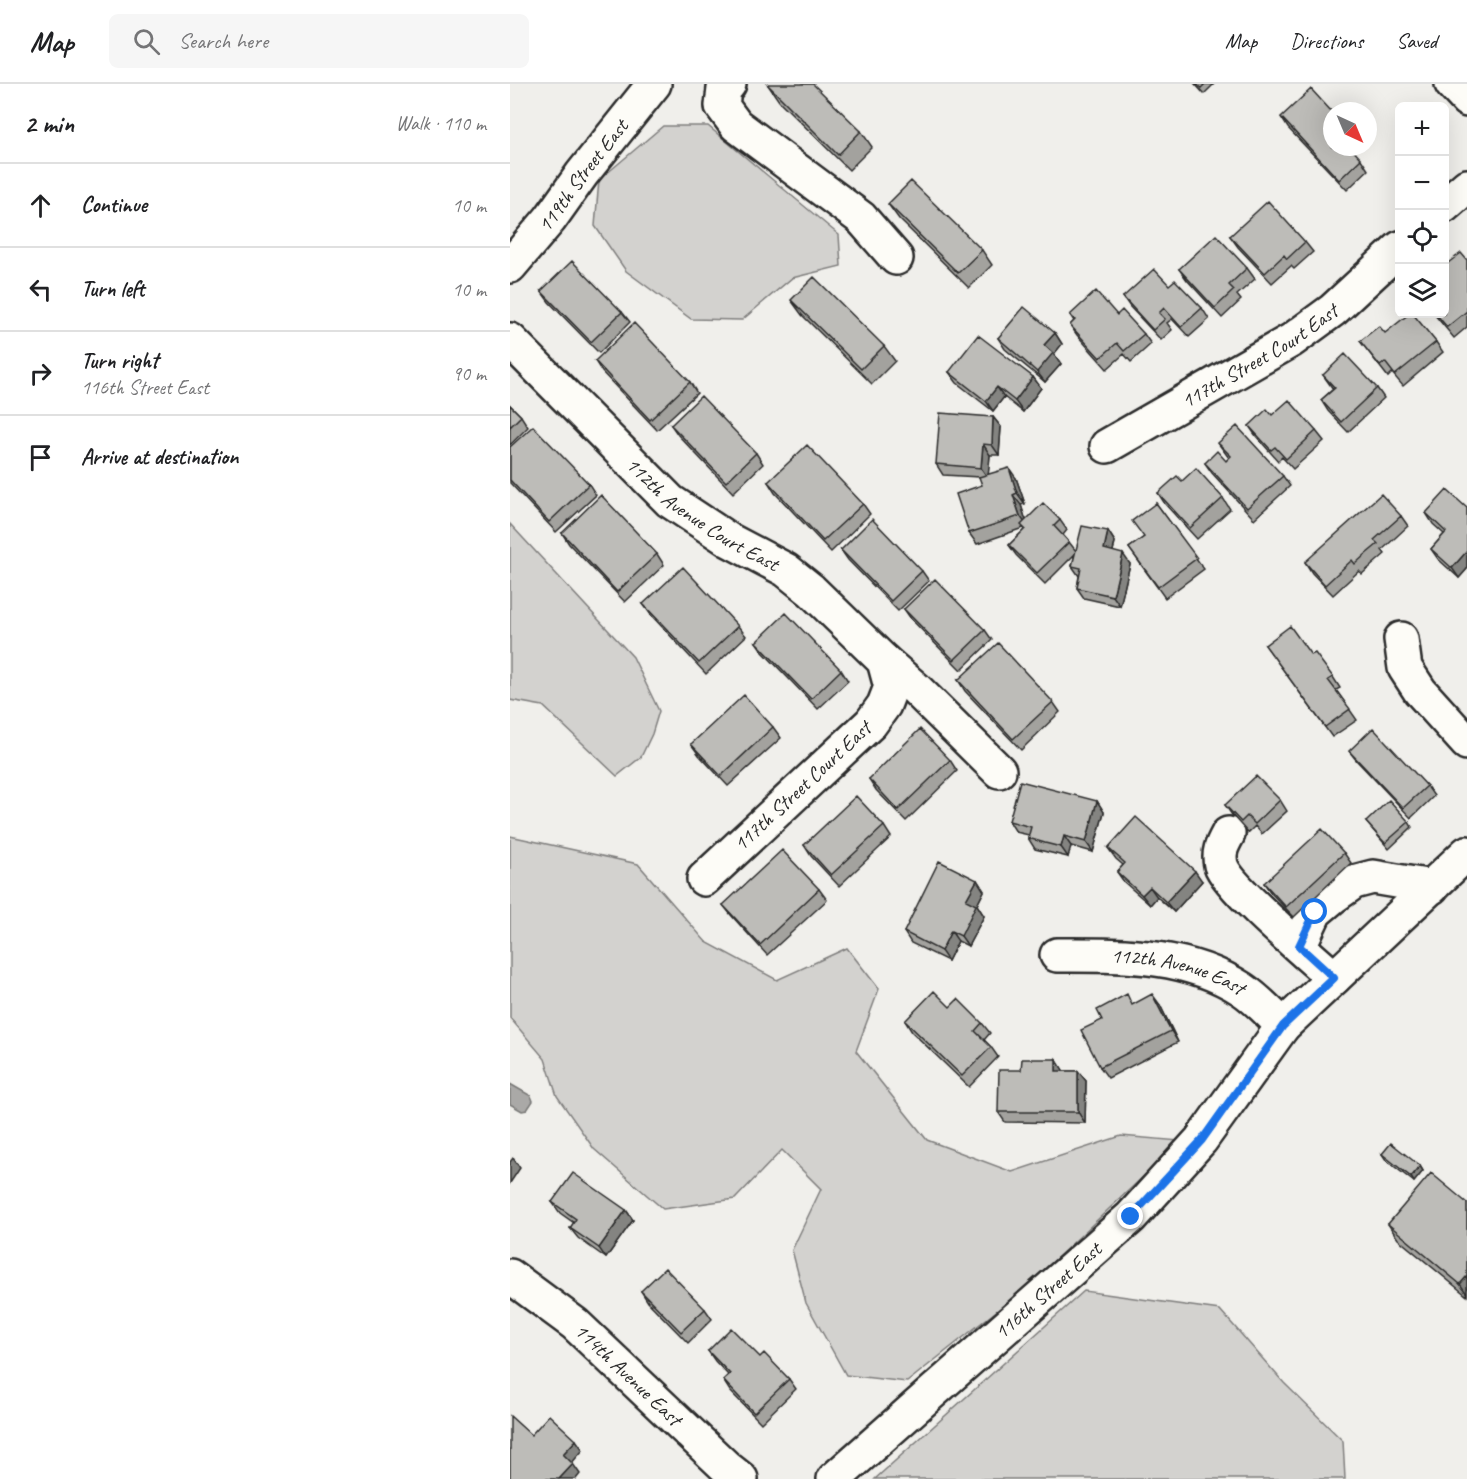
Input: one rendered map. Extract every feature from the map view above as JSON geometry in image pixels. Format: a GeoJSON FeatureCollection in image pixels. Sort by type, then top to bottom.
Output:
{"type":"FeatureCollection","features":[{"type":"Feature","properties":{"kind":"street","name":"119th Street East"},"geometry":{"type":"LineString","coordinates":[[510,266],[550,219],[582,174],[654,84]]}},
{"type":"Feature","properties":{"kind":"street"},"geometry":{"type":"LineString","coordinates":[[729,84],[724,89],[722,106],[736,125],[861,218],[896,258]]}},
{"type":"Feature","properties":{"kind":"street"},"geometry":{"type":"LineString","coordinates":[[1452,84],[1467,100]]}},
{"type":"Feature","properties":{"kind":"street"},"geometry":{"type":"LineString","coordinates":[[1449,202],[1467,186]]}},
{"type":"Feature","properties":{"kind":"street","name":"117th Street Court East"},"geometry":{"type":"LineString","coordinates":[[1107,446],[1292,340],[1333,310],[1395,253]]}},
{"type":"Feature","properties":{"kind":"street","name":"112th Avenue Court East"},"geometry":{"type":"LineString","coordinates":[[510,340],[670,501],[729,540],[786,570],[810,590],[887,674],[915,688],[999,771]]}},
{"type":"Feature","properties":{"kind":"street"},"geometry":{"type":"LineString","coordinates":[[1401,639],[1405,668],[1420,691],[1467,743]]}},
{"type":"Feature","properties":{"kind":"street","name":"117th Street Court East"},"geometry":{"type":"LineString","coordinates":[[704,879],[871,723],[885,705],[887,674]]}},
{"type":"Feature","properties":{"kind":"street"},"geometry":{"type":"LineString","coordinates":[[1228,834],[1219,851],[1222,868],[1239,889],[1334,978]]}},
{"type":"Feature","properties":{"kind":"street","name":"116th Street East"},"geometry":{"type":"LineString","coordinates":[[834,1479],[1131,1217],[1202,1140],[1283,1026],[1467,854]]}},
{"type":"Feature","properties":{"kind":"street"},"geometry":{"type":"LineString","coordinates":[[1299,946],[1315,912],[1354,882],[1372,877],[1432,887]]}},
{"type":"Feature","properties":{"kind":"street","name":"112th Avenue East"},"geometry":{"type":"LineString","coordinates":[[1057,955],[1140,956],[1173,960],[1213,974],[1242,989],[1283,1026]]}},
{"type":"Feature","properties":{"kind":"street","name":"114th Avenue East"},"geometry":{"type":"LineString","coordinates":[[510,1276],[575,1324],[741,1479]]}},
{"type":"Feature","properties":{"kind":"shaded area"},"geometry":{"type":"Polygon","coordinates":[[[663,126],[708,126],[839,235],[841,266],[792,278],[742,320],[691,319],[626,271],[595,226],[599,180],[663,126]]]}},
{"type":"Feature","properties":{"kind":"shaded area"},"geometry":{"type":"Polygon","coordinates":[[[510,524],[633,657],[659,711],[652,734],[641,757],[617,776],[543,706],[510,700],[510,524]]]}},
{"type":"Feature","properties":{"kind":"shaded area"},"geometry":{"type":"Polygon","coordinates":[[[510,836],[638,864],[706,942],[777,980],[847,948],[879,989],[856,1051],[927,1140],[1012,1172],[1121,1136],[1181,1141],[1024,1289],[907,1382],[846,1375],[806,1303],[792,1250],[821,1189],[782,1150],[735,1199],[663,1209],[594,1149],[557,1096],[545,1059],[510,1018],[510,836]]]}},
{"type":"Feature","properties":{"kind":"shaded area"},"geometry":{"type":"Polygon","coordinates":[[[510,1084],[531,1096],[533,1101],[527,1110],[522,1111],[510,1104],[510,1084]]]}},
{"type":"Feature","properties":{"kind":"shaded area"},"geometry":{"type":"Polygon","coordinates":[[[1084,1291],[1220,1310],[1284,1383],[1343,1441],[1345,1479],[875,1479],[1084,1291]]]}},
{"type":"Feature","properties":{"kind":"building"},"geometry":{"type":"Polygon","coordinates":[[[769,84],[813,84],[861,131],[838,155],[769,84]]]}},
{"type":"Feature","properties":{"kind":"building"},"geometry":{"type":"Polygon","coordinates":[[[1311,89],[1323,102],[1323,156],[1358,156],[1361,159],[1339,180],[1281,117],[1311,89]]]}},
{"type":"Feature","properties":{"kind":"building"},"geometry":{"type":"Polygon","coordinates":[[[911,181],[982,250],[958,273],[888,204],[911,181]]]}},
{"type":"Feature","properties":{"kind":"building"},"geometry":{"type":"Polygon","coordinates":[[[1268,201],[1305,242],[1287,259],[1284,255],[1265,273],[1230,236],[1268,201]]]}},
{"type":"Feature","properties":{"kind":"building"},"geometry":{"type":"Polygon","coordinates":[[[1216,235],[1247,268],[1229,285],[1234,290],[1215,308],[1179,269],[1216,235]]]}},
{"type":"Feature","properties":{"kind":"building"},"geometry":{"type":"Polygon","coordinates":[[[1461,253],[1467,260],[1467,311],[1447,327],[1439,318],[1449,318],[1449,262],[1461,253]]]}},
{"type":"Feature","properties":{"kind":"building"},"geometry":{"type":"Polygon","coordinates":[[[572,261],[622,312],[591,342],[541,291],[572,261]]]}},
{"type":"Feature","properties":{"kind":"building"},"geometry":{"type":"Polygon","coordinates":[[[1154,269],[1169,285],[1175,280],[1202,308],[1181,327],[1164,308],[1159,313],[1165,319],[1153,330],[1123,297],[1154,269]]]}},
{"type":"Feature","properties":{"kind":"building"},"geometry":{"type":"Polygon","coordinates":[[[814,277],[884,346],[861,369],[791,300],[814,277]]]}},
{"type":"Feature","properties":{"kind":"building"},"geometry":{"type":"Polygon","coordinates":[[[1096,291],[1117,315],[1122,310],[1144,334],[1124,351],[1117,343],[1100,358],[1070,325],[1075,320],[1070,315],[1096,291]]]}},
{"type":"Feature","properties":{"kind":"building"},"geometry":{"type":"Polygon","coordinates":[[[1024,307],[1055,333],[1044,345],[1053,353],[1037,372],[998,338],[1024,307]]]}},
{"type":"Feature","properties":{"kind":"building"},"geometry":{"type":"Polygon","coordinates":[[[1404,318],[1416,318],[1436,342],[1395,375],[1385,362],[1380,366],[1360,341],[1379,326],[1385,333],[1404,318]]]}},
{"type":"Feature","properties":{"kind":"building"},"geometry":{"type":"Polygon","coordinates":[[[634,323],[690,382],[650,420],[595,361],[634,323]]]}},
{"type":"Feature","properties":{"kind":"building"},"geometry":{"type":"Polygon","coordinates":[[[978,335],[1033,377],[1015,401],[997,387],[986,401],[949,372],[978,335]]]}},
{"type":"Feature","properties":{"kind":"building"},"geometry":{"type":"Polygon","coordinates":[[[1345,354],[1377,388],[1341,422],[1321,400],[1335,388],[1323,375],[1345,354]]]}},
{"type":"Feature","properties":{"kind":"building"},"geometry":{"type":"Polygon","coordinates":[[[701,396],[756,453],[726,482],[671,425],[701,396]]]}},
{"type":"Feature","properties":{"kind":"building"},"geometry":{"type":"Polygon","coordinates":[[[1289,400],[1316,431],[1286,459],[1275,447],[1271,450],[1249,426],[1267,409],[1272,415],[1289,400]]]}},
{"type":"Feature","properties":{"kind":"building"},"geometry":{"type":"Polygon","coordinates":[[[510,405],[521,416],[510,427],[510,405]]]}},
{"type":"Feature","properties":{"kind":"building"},"geometry":{"type":"Polygon","coordinates":[[[940,413],[993,417],[992,445],[983,444],[981,468],[936,464],[940,413]]]}},
{"type":"Feature","properties":{"kind":"building"},"geometry":{"type":"Polygon","coordinates":[[[533,426],[589,484],[549,522],[510,480],[510,447],[533,426]]]}},
{"type":"Feature","properties":{"kind":"building"},"geometry":{"type":"Polygon","coordinates":[[[1237,426],[1283,476],[1247,508],[1205,463],[1217,451],[1226,461],[1231,456],[1218,443],[1237,426]]]}},
{"type":"Feature","properties":{"kind":"building"},"geometry":{"type":"Polygon","coordinates":[[[807,445],[863,504],[823,541],[768,482],[807,445]]]}},
{"type":"Feature","properties":{"kind":"building"},"geometry":{"type":"Polygon","coordinates":[[[1009,468],[1017,493],[1013,495],[1020,516],[969,533],[956,494],[982,485],[979,477],[1009,468]]]}},
{"type":"Feature","properties":{"kind":"building"},"geometry":{"type":"Polygon","coordinates":[[[1196,468],[1223,498],[1190,528],[1158,493],[1177,476],[1182,481],[1196,468]]]}},
{"type":"Feature","properties":{"kind":"building"},"geometry":{"type":"Polygon","coordinates":[[[1447,490],[1467,508],[1467,551],[1452,568],[1431,549],[1446,532],[1426,513],[1447,490]]]}},
{"type":"Feature","properties":{"kind":"building"},"geometry":{"type":"Polygon","coordinates":[[[1381,494],[1401,516],[1374,540],[1378,544],[1355,564],[1352,560],[1325,585],[1305,562],[1381,494]]]}},
{"type":"Feature","properties":{"kind":"building"},"geometry":{"type":"Polygon","coordinates":[[[601,495],[657,554],[617,592],[562,533],[601,495]]]}},
{"type":"Feature","properties":{"kind":"building"},"geometry":{"type":"Polygon","coordinates":[[[1043,503],[1060,520],[1054,526],[1069,542],[1037,573],[1009,545],[1025,529],[1021,525],[1043,503]]]}},
{"type":"Feature","properties":{"kind":"building"},"geometry":{"type":"Polygon","coordinates":[[[1156,503],[1197,558],[1158,587],[1129,548],[1144,537],[1132,521],[1156,503]]]}},
{"type":"Feature","properties":{"kind":"building"},"geometry":{"type":"Polygon","coordinates":[[[872,519],[922,571],[891,601],[841,550],[872,519]]]}},
{"type":"Feature","properties":{"kind":"building"},"geometry":{"type":"Polygon","coordinates":[[[1082,526],[1108,531],[1104,549],[1123,554],[1113,596],[1077,588],[1081,568],[1072,566],[1082,526]]]}},
{"type":"Feature","properties":{"kind":"building"},"geometry":{"type":"Polygon","coordinates":[[[683,567],[738,626],[699,663],[643,604],[683,567]]]}},
{"type":"Feature","properties":{"kind":"building"},"geometry":{"type":"Polygon","coordinates":[[[935,579],[985,630],[954,660],[904,609],[935,579]]]}},
{"type":"Feature","properties":{"kind":"building"},"geometry":{"type":"Polygon","coordinates":[[[786,613],[841,670],[811,699],[756,642],[786,613]]]}},
{"type":"Feature","properties":{"kind":"building"},"geometry":{"type":"Polygon","coordinates":[[[1290,626],[1311,655],[1315,653],[1333,677],[1328,680],[1350,709],[1325,727],[1265,645],[1290,626]]]}},
{"type":"Feature","properties":{"kind":"building"},"geometry":{"type":"Polygon","coordinates":[[[998,643],[1053,702],[1013,739],[958,680],[998,643]]]}},
{"type":"Feature","properties":{"kind":"building"},"geometry":{"type":"Polygon","coordinates":[[[744,695],[773,727],[721,776],[691,744],[744,695]]]}},
{"type":"Feature","properties":{"kind":"building"},"geometry":{"type":"Polygon","coordinates":[[[1373,728],[1427,786],[1403,808],[1349,751],[1373,728]]]}},
{"type":"Feature","properties":{"kind":"building"},"geometry":{"type":"Polygon","coordinates":[[[920,729],[950,760],[898,810],[869,779],[920,729]]]}},
{"type":"Feature","properties":{"kind":"building"},"geometry":{"type":"Polygon","coordinates":[[[1256,776],[1280,800],[1255,824],[1247,816],[1241,822],[1225,805],[1256,776]]]}},
{"type":"Feature","properties":{"kind":"building"},"geometry":{"type":"Polygon","coordinates":[[[1020,781],[1097,801],[1086,842],[1064,836],[1061,847],[1045,843],[1028,838],[1031,827],[1009,821],[1020,781]]]}},
{"type":"Feature","properties":{"kind":"building"},"geometry":{"type":"Polygon","coordinates":[[[856,796],[884,826],[831,875],[804,845],[856,796]]]}},
{"type":"Feature","properties":{"kind":"building"},"geometry":{"type":"Polygon","coordinates":[[[1389,800],[1409,822],[1385,843],[1366,822],[1389,800]]]}},
{"type":"Feature","properties":{"kind":"building"},"geometry":{"type":"Polygon","coordinates":[[[1136,817],[1195,871],[1166,902],[1150,887],[1142,895],[1117,872],[1125,863],[1108,848],[1136,817]]]}},
{"type":"Feature","properties":{"kind":"building"},"geometry":{"type":"Polygon","coordinates":[[[1322,829],[1344,853],[1286,907],[1264,883],[1322,829]]]}},
{"type":"Feature","properties":{"kind":"building"},"geometry":{"type":"Polygon","coordinates":[[[782,850],[819,889],[760,945],[723,905],[782,850]]]}},
{"type":"Feature","properties":{"kind":"building"},"geometry":{"type":"Polygon","coordinates":[[[939,861],[977,880],[966,900],[976,905],[961,936],[951,931],[941,951],[904,932],[939,861]]]}},
{"type":"Feature","properties":{"kind":"building"},"geometry":{"type":"Polygon","coordinates":[[[934,991],[950,1007],[958,999],[982,1023],[975,1031],[991,1047],[962,1076],[905,1021],[934,991]]]}},
{"type":"Feature","properties":{"kind":"building"},"geometry":{"type":"Polygon","coordinates":[[[1127,994],[1132,1005],[1152,994],[1171,1031],[1100,1067],[1081,1030],[1102,1020],[1097,1010],[1127,994]]]}},
{"type":"Feature","properties":{"kind":"building"},"geometry":{"type":"Polygon","coordinates":[[[1022,1059],[1056,1059],[1056,1071],[1078,1071],[1078,1112],[998,1112],[999,1070],[1021,1070],[1022,1059]]]}},
{"type":"Feature","properties":{"kind":"building"},"geometry":{"type":"Polygon","coordinates":[[[1391,1143],[1420,1166],[1411,1177],[1382,1154],[1391,1143]]]}},
{"type":"Feature","properties":{"kind":"building"},"geometry":{"type":"Polygon","coordinates":[[[573,1173],[626,1210],[599,1248],[570,1228],[576,1219],[552,1202],[573,1173]]]}},
{"type":"Feature","properties":{"kind":"building"},"geometry":{"type":"Polygon","coordinates":[[[1431,1173],[1467,1203],[1467,1276],[1460,1284],[1388,1224],[1431,1173]]]}},
{"type":"Feature","properties":{"kind":"building"},"geometry":{"type":"Polygon","coordinates":[[[665,1268],[705,1309],[681,1332],[641,1291],[665,1268]]]}},
{"type":"Feature","properties":{"kind":"building"},"geometry":{"type":"Polygon","coordinates":[[[731,1328],[760,1357],[764,1353],[789,1379],[754,1413],[723,1380],[730,1374],[708,1351],[731,1328]]]}},
{"type":"Feature","properties":{"kind":"building"},"geometry":{"type":"Polygon","coordinates":[[[549,1415],[576,1440],[563,1454],[573,1464],[559,1479],[510,1479],[510,1416],[531,1435],[549,1415]]]}},
{"type":"Feature","properties":{"kind":"route"},"geometry":{"type":"LineString","coordinates":[[1131,1217],[1202,1140],[1235,1090],[1283,1026],[1334,978],[1299,946],[1315,912]]}}]}
